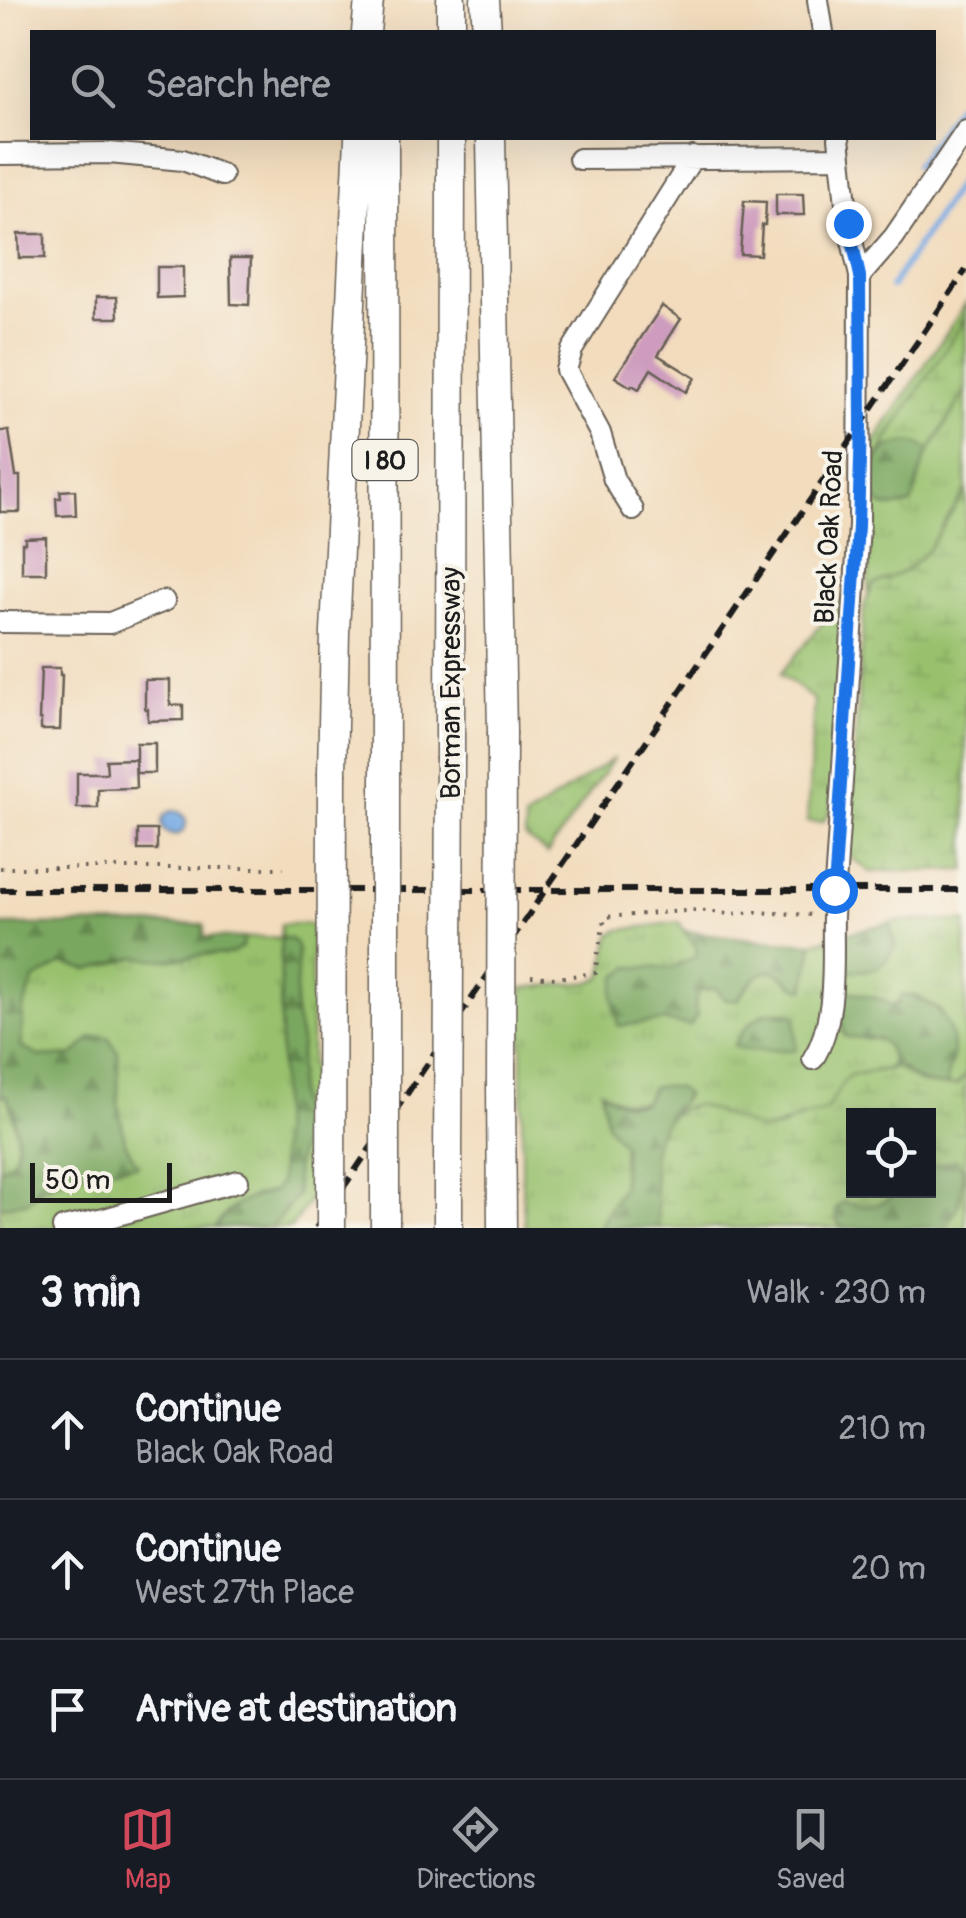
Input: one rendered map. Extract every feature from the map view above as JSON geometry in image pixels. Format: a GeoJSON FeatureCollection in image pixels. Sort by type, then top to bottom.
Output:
{"type":"FeatureCollection","features":[{"type":"Feature","properties":{"kind":"highway"},"geometry":{"type":"LineString","coordinates":[[366,30],[369,0]]}},
{"type":"Feature","properties":{"kind":"highway"},"geometry":{"type":"LineString","coordinates":[[384,0],[384,30]]}},
{"type":"Feature","properties":{"kind":"highway"},"geometry":{"type":"LineString","coordinates":[[451,0],[451,30]]}},
{"type":"Feature","properties":{"kind":"highway"},"geometry":{"type":"LineString","coordinates":[[485,0],[486,30]]}},
{"type":"Feature","properties":{"kind":"highway"},"geometry":{"type":"LineString","coordinates":[[330,1228],[336,613],[359,140]]}},
{"type":"Feature","properties":{"kind":"highway","name":"I 80"},"geometry":{"type":"LineString","coordinates":[[384,140],[385,1228]]}},
{"type":"Feature","properties":{"kind":"highway","name":"Borman Expressway"},"geometry":{"type":"LineString","coordinates":[[448,1228],[451,140]]}},
{"type":"Feature","properties":{"kind":"highway"},"geometry":{"type":"LineString","coordinates":[[490,140],[502,732],[502,1228]]}},
{"type":"Feature","properties":{"kind":"street"},"geometry":{"type":"LineString","coordinates":[[818,0],[823,30]]}},
{"type":"Feature","properties":{"kind":"street"},"geometry":{"type":"LineString","coordinates":[[860,276],[894,237],[966,131]]}},
{"type":"Feature","properties":{"kind":"street"},"geometry":{"type":"LineString","coordinates":[[579,159],[693,157],[840,147]]}},
{"type":"Feature","properties":{"kind":"street","name":"Black Oak Road"},"geometry":{"type":"LineString","coordinates":[[813,1059],[824,1037],[832,979],[858,526],[860,276],[848,223],[840,147]]}},
{"type":"Feature","properties":{"kind":"street"},"geometry":{"type":"LineString","coordinates":[[0,154],[109,153],[182,160],[222,174]]}},
{"type":"Feature","properties":{"kind":"street"},"geometry":{"type":"LineString","coordinates":[[634,510],[614,480],[600,432],[568,375],[566,364],[693,157]]}},
{"type":"Feature","properties":{"kind":"street"},"geometry":{"type":"LineString","coordinates":[[0,622],[110,622],[164,601]]}},
{"type":"Feature","properties":{"kind":"street"},"geometry":{"type":"LineString","coordinates":[[62,1228],[104,1220],[238,1181]]}},
{"type":"Feature","properties":{"kind":"path"},"geometry":{"type":"LineString","coordinates":[[0,868],[284,868]]}},
{"type":"Feature","properties":{"kind":"path"},"geometry":{"type":"LineString","coordinates":[[531,976],[596,974],[606,917],[698,910],[833,916]]}},
{"type":"Feature","properties":{"kind":"green space"},"geometry":{"type":"Polygon","coordinates":[[[966,303],[948,349],[869,465],[870,448],[966,303]]]}},
{"type":"Feature","properties":{"kind":"green space"},"geometry":{"type":"Polygon","coordinates":[[[966,316],[966,390],[929,451],[912,442],[882,450],[902,416],[966,316]]]}},
{"type":"Feature","properties":{"kind":"green space"},"geometry":{"type":"Polygon","coordinates":[[[966,390],[966,490],[928,550],[907,570],[874,585],[868,593],[872,495],[886,507],[906,506],[921,465],[966,390]]]}},
{"type":"Feature","properties":{"kind":"green space"},"geometry":{"type":"Polygon","coordinates":[[[913,441],[929,451],[911,504],[881,505],[867,488],[869,465],[890,447],[913,441]]]}},
{"type":"Feature","properties":{"kind":"green space"},"geometry":{"type":"Polygon","coordinates":[[[966,490],[966,870],[870,872],[848,855],[864,605],[873,585],[907,570],[928,550],[966,490]]]}},
{"type":"Feature","properties":{"kind":"green space"},"geometry":{"type":"Polygon","coordinates":[[[849,591],[830,812],[823,822],[807,822],[814,700],[780,674],[849,591]]]}},
{"type":"Feature","properties":{"kind":"green space"},"geometry":{"type":"Polygon","coordinates":[[[614,758],[547,854],[525,837],[525,819],[614,758]]]}},
{"type":"Feature","properties":{"kind":"green space"},"geometry":{"type":"Polygon","coordinates":[[[966,921],[966,1075],[957,1085],[948,1086],[946,1075],[952,1062],[941,1011],[915,995],[892,1006],[848,991],[845,1036],[881,1040],[892,1063],[887,1069],[848,1079],[823,1112],[764,1130],[688,1106],[671,1116],[686,1095],[632,1102],[602,1091],[607,1125],[623,1145],[622,1187],[598,1228],[525,1228],[522,988],[591,982],[602,977],[611,934],[679,922],[698,956],[674,968],[630,967],[649,1021],[678,1022],[695,1007],[697,991],[716,988],[738,1000],[752,982],[770,971],[805,989],[813,943],[845,933],[840,941],[895,946],[890,923],[966,921]],[[771,1012],[762,1014],[752,1024],[749,1050],[796,1050],[771,1012]]]}},
{"type":"Feature","properties":{"kind":"green space"},"geometry":{"type":"Polygon","coordinates":[[[890,923],[895,946],[882,965],[871,970],[848,971],[841,947],[845,933],[890,923]]]}},
{"type":"Feature","properties":{"kind":"green space"},"geometry":{"type":"Polygon","coordinates":[[[204,924],[204,937],[244,938],[242,947],[222,955],[164,960],[135,957],[88,970],[63,963],[34,980],[23,1009],[21,1047],[41,1057],[74,1055],[92,1037],[108,1037],[118,1052],[118,1102],[125,1142],[137,1165],[77,1173],[42,1187],[28,1201],[0,1207],[0,1169],[13,1159],[17,1146],[6,1095],[0,1096],[0,925],[204,924]]]}},
{"type":"Feature","properties":{"kind":"green space"},"geometry":{"type":"Polygon","coordinates":[[[281,924],[312,924],[311,1199],[291,1228],[271,1228],[297,1195],[295,1172],[302,1132],[297,1090],[301,1041],[295,1013],[295,982],[281,938],[280,1183],[274,1191],[240,1203],[215,1228],[0,1228],[0,1207],[28,1201],[42,1187],[77,1173],[107,1169],[125,1142],[118,1103],[118,1052],[92,1037],[74,1055],[41,1057],[21,1047],[23,1009],[34,980],[63,963],[106,966],[135,957],[222,955],[242,947],[244,938],[280,937],[281,924]]]}},
{"type":"Feature","properties":{"kind":"green space"},"geometry":{"type":"Polygon","coordinates":[[[684,931],[813,943],[805,989],[770,971],[757,976],[738,1000],[726,1000],[715,988],[697,991],[697,1015],[690,1026],[665,1021],[618,1026],[613,995],[617,976],[630,967],[673,968],[697,956],[696,947],[684,931]]]}},
{"type":"Feature","properties":{"kind":"green space"},"geometry":{"type":"Polygon","coordinates":[[[281,937],[294,941],[298,950],[295,1013],[301,1041],[297,1090],[302,1132],[295,1172],[297,1195],[271,1228],[215,1228],[233,1207],[274,1191],[280,1183],[281,937]]]}},
{"type":"Feature","properties":{"kind":"green space"},"geometry":{"type":"Polygon","coordinates":[[[848,991],[892,1006],[897,1005],[902,995],[911,996],[938,1010],[952,1039],[948,1086],[923,1082],[903,1069],[887,1069],[892,1063],[881,1040],[845,1036],[839,1012],[841,993],[848,991]]]}},
{"type":"Feature","properties":{"kind":"green space"},"geometry":{"type":"Polygon","coordinates":[[[771,1012],[796,1016],[796,1050],[749,1050],[734,1046],[748,1025],[771,1012]]]}},
{"type":"Feature","properties":{"kind":"green space"},"geometry":{"type":"Polygon","coordinates":[[[897,1068],[934,1086],[957,1085],[966,1075],[966,1228],[942,1228],[957,1208],[963,1168],[956,1160],[936,1165],[936,1108],[846,1108],[846,1198],[889,1198],[885,1201],[872,1206],[843,1202],[836,1208],[836,1219],[842,1228],[658,1228],[654,1151],[663,1124],[675,1113],[698,1105],[758,1129],[777,1129],[822,1113],[850,1075],[897,1068]]]}},
{"type":"Feature","properties":{"kind":"green space"},"geometry":{"type":"Polygon","coordinates":[[[653,1087],[677,1088],[686,1095],[665,1123],[653,1178],[659,1206],[658,1228],[598,1228],[622,1187],[623,1145],[607,1125],[601,1090],[620,1102],[637,1104],[643,1103],[653,1087]]]}},
{"type":"Feature","properties":{"kind":"green space"},"geometry":{"type":"Polygon","coordinates":[[[6,1095],[17,1146],[13,1159],[0,1169],[0,1096],[6,1095]]]}},
{"type":"Feature","properties":{"kind":"green space"},"geometry":{"type":"Polygon","coordinates":[[[956,1160],[963,1167],[957,1208],[942,1228],[842,1228],[836,1219],[836,1207],[844,1202],[872,1204],[888,1198],[936,1198],[936,1165],[956,1160]]]}},
{"type":"Feature","properties":{"kind":"water"},"geometry":{"type":"Polygon","coordinates":[[[174,811],[186,823],[174,835],[162,823],[174,811]]]}},
{"type":"Feature","properties":{"kind":"building"},"geometry":{"type":"Polygon","coordinates":[[[776,194],[803,194],[804,215],[776,215],[776,194]]]}},
{"type":"Feature","properties":{"kind":"building"},"geometry":{"type":"Polygon","coordinates":[[[744,201],[766,202],[760,255],[740,254],[744,201]]]}},
{"type":"Feature","properties":{"kind":"building"},"geometry":{"type":"Polygon","coordinates":[[[18,234],[45,234],[45,258],[19,258],[18,234]]]}},
{"type":"Feature","properties":{"kind":"building"},"geometry":{"type":"Polygon","coordinates":[[[230,258],[251,258],[249,305],[231,304],[230,258]]]}},
{"type":"Feature","properties":{"kind":"building"},"geometry":{"type":"Polygon","coordinates":[[[157,267],[183,267],[183,297],[157,298],[157,267]]]}},
{"type":"Feature","properties":{"kind":"building"},"geometry":{"type":"Polygon","coordinates":[[[96,297],[117,297],[118,318],[96,318],[96,297]]]}},
{"type":"Feature","properties":{"kind":"building"},"geometry":{"type":"Polygon","coordinates":[[[662,306],[681,319],[658,355],[695,378],[686,392],[651,369],[639,389],[615,377],[662,306]]]}},
{"type":"Feature","properties":{"kind":"building"},"geometry":{"type":"Polygon","coordinates":[[[0,431],[9,431],[16,476],[20,476],[20,512],[0,512],[0,431]]]}},
{"type":"Feature","properties":{"kind":"building"},"geometry":{"type":"Polygon","coordinates":[[[75,490],[76,515],[57,516],[56,498],[61,498],[60,491],[75,490]]]}},
{"type":"Feature","properties":{"kind":"building"},"geometry":{"type":"Polygon","coordinates":[[[46,537],[46,573],[22,573],[25,538],[46,537]]]}},
{"type":"Feature","properties":{"kind":"building"},"geometry":{"type":"Polygon","coordinates":[[[41,668],[60,668],[60,730],[41,730],[41,668]]]}},
{"type":"Feature","properties":{"kind":"building"},"geometry":{"type":"Polygon","coordinates":[[[145,680],[170,680],[170,705],[183,705],[183,720],[148,721],[145,680]]]}},
{"type":"Feature","properties":{"kind":"building"},"geometry":{"type":"Polygon","coordinates":[[[136,743],[155,743],[155,773],[136,773],[136,743]]]}},
{"type":"Feature","properties":{"kind":"building"},"geometry":{"type":"Polygon","coordinates":[[[135,759],[136,788],[98,789],[98,808],[77,808],[77,773],[107,773],[106,760],[135,759]]]}},
{"type":"Feature","properties":{"kind":"building"},"geometry":{"type":"Polygon","coordinates":[[[138,830],[157,830],[157,850],[138,850],[138,830]]]}},
{"type":"Feature","properties":{"kind":"waterway"},"geometry":{"type":"LineString","coordinates":[[936,137],[966,93]]}},
{"type":"Feature","properties":{"kind":"waterway"},"geometry":{"type":"LineString","coordinates":[[916,166],[934,140]]}},
{"type":"Feature","properties":{"kind":"waterway"},"geometry":{"type":"LineString","coordinates":[[891,287],[966,172]]}},
{"type":"Feature","properties":{"kind":"railway"},"geometry":{"type":"LineString","coordinates":[[316,1228],[966,270]]}},
{"type":"Feature","properties":{"kind":"railway"},"geometry":{"type":"LineString","coordinates":[[0,890],[966,890]]}},
{"type":"Feature","properties":{"kind":"route"},"geometry":{"type":"LineString","coordinates":[[834,890],[861,426],[860,276],[848,223]]}}]}
